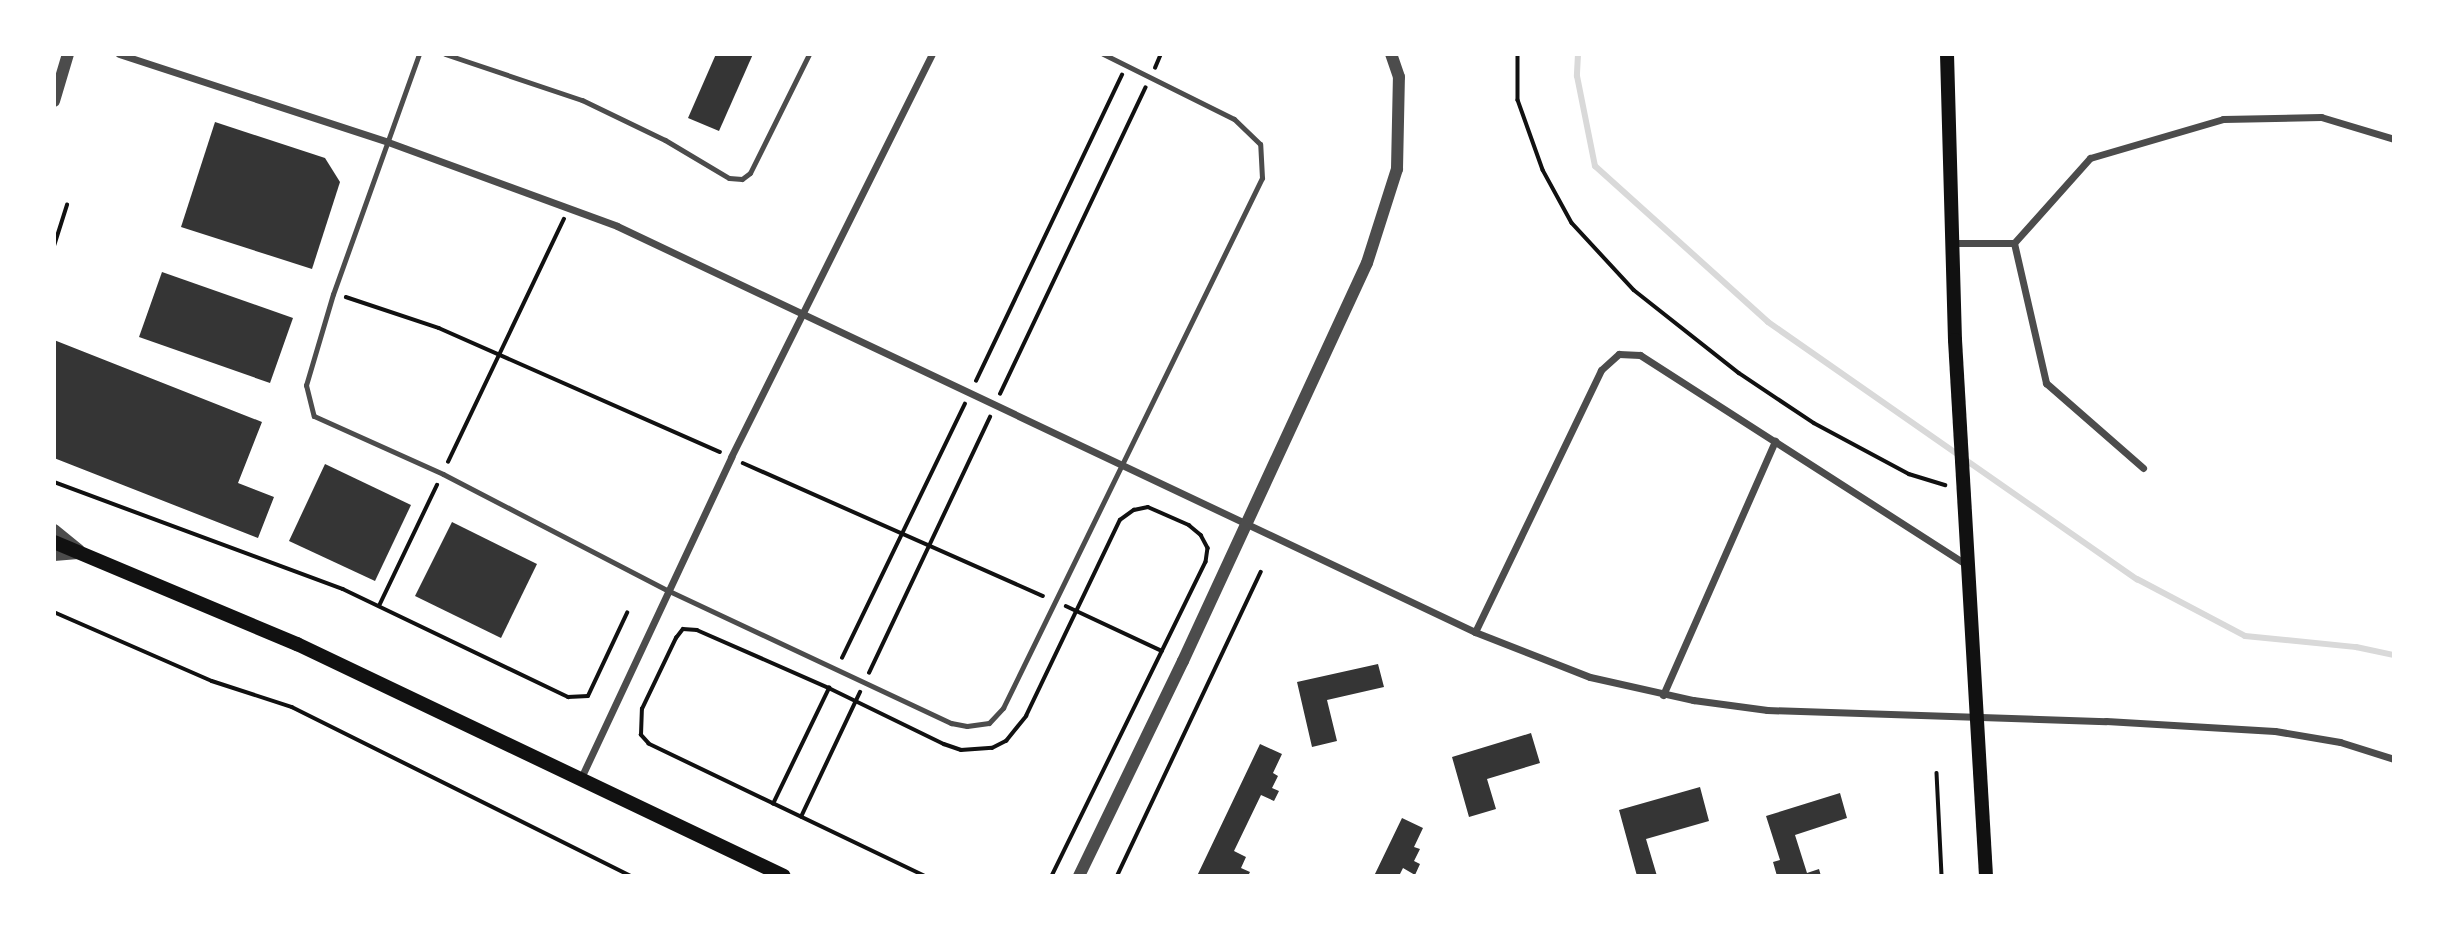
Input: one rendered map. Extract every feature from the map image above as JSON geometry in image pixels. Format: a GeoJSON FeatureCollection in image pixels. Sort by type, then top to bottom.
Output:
{"type":"FeatureCollection","features":[{"type":"Feature","properties":{"kind":"main road"},"geometry":{"type":"LineString","coordinates":[[1947,54],[1955,340],[1986,876]]}},
{"type":"Feature","properties":{"kind":"main road"},"geometry":{"type":"LineString","coordinates":[[54,542],[297,644],[784,876]]}},
{"type":"Feature","properties":{"kind":"street"},"geometry":{"type":"LineString","coordinates":[[54,101],[68,54]]}},
{"type":"Feature","properties":{"kind":"street"},"geometry":{"type":"LineString","coordinates":[[119,54],[388,142],[617,226],[1248,522],[1475,632],[1578,673],[1663,695],[1767,710],[1977,716],[2275,731],[2340,743],[2394,760]]}},
{"type":"Feature","properties":{"kind":"street"},"geometry":{"type":"LineString","coordinates":[[580,780],[731,457],[932,54]]}},
{"type":"Feature","properties":{"kind":"street"},"geometry":{"type":"LineString","coordinates":[[1079,876],[1248,522],[1367,263],[1397,169],[1399,77],[1391,54]]}},
{"type":"Feature","properties":{"kind":"street"},"geometry":{"type":"LineString","coordinates":[[1952,243],[2014,243],[2090,158],[2223,119],[2321,117],[2394,139]]}},
{"type":"Feature","properties":{"kind":"street"},"geometry":{"type":"LineString","coordinates":[[2014,243],[2046,383],[2143,468]]}},
{"type":"Feature","properties":{"kind":"street"},"geometry":{"type":"LineString","coordinates":[[1475,632],[1601,370],[1619,354],[1640,355],[1966,564]]}},
{"type":"Feature","properties":{"kind":"street"},"geometry":{"type":"LineString","coordinates":[[1663,695],[1775,441]]}},
{"type":"Feature","properties":{"kind":"street"},"geometry":{"type":"LineString","coordinates":[[54,530],[82,553]]}},
{"type":"Feature","properties":{"kind":"street"},"geometry":{"type":"LineString","coordinates":[[54,555],[82,553]]}},
{"type":"Feature","properties":{"kind":"lane"},"geometry":{"type":"LineString","coordinates":[[419,54],[333,294],[306,385],[314,416],[443,474],[667,590],[951,723],[967,726],[989,723],[1003,708],[1262,178],[1260,145],[1234,119],[1103,54]]}},
{"type":"Feature","properties":{"kind":"lane"},"geometry":{"type":"LineString","coordinates":[[446,54],[582,100],[665,140],[729,177],[742,178],[750,173],[809,54]]}},
{"type":"Feature","properties":{"kind":"path"},"geometry":{"type":"LineString","coordinates":[[801,817],[1161,54]]}},
{"type":"Feature","properties":{"kind":"path"},"geometry":{"type":"LineString","coordinates":[[1518,54],[1518,100],[1543,170],[1572,223],[1634,290],[1739,373],[1814,424],[1909,474],[1963,485]]}},
{"type":"Feature","properties":{"kind":"path"},"geometry":{"type":"LineString","coordinates":[[773,804],[1126,66]]}},
{"type":"Feature","properties":{"kind":"path"},"geometry":{"type":"LineString","coordinates":[[54,246],[68,205]]}},
{"type":"Feature","properties":{"kind":"path"},"geometry":{"type":"LineString","coordinates":[[379,606],[569,208]]}},
{"type":"Feature","properties":{"kind":"path"},"geometry":{"type":"LineString","coordinates":[[333,294],[387,308],[499,354],[1056,601],[1162,651]]}},
{"type":"Feature","properties":{"kind":"path"},"geometry":{"type":"LineString","coordinates":[[54,482],[343,589],[568,697],[587,696],[627,613]]}},
{"type":"Feature","properties":{"kind":"path"},"geometry":{"type":"LineString","coordinates":[[1117,876],[1261,572]]}},
{"type":"Feature","properties":{"kind":"path"},"geometry":{"type":"LineString","coordinates":[[54,612],[212,681],[292,707],[631,876]]}},
{"type":"Feature","properties":{"kind":"path"},"geometry":{"type":"LineString","coordinates":[[676,638],[642,709],[642,735],[649,744],[924,876]]}},
{"type":"Feature","properties":{"kind":"path"},"geometry":{"type":"LineString","coordinates":[[1937,773],[1942,876]]}},
{"type":"Feature","properties":{"kind":"building"},"geometry":{"type":"Polygon","coordinates":[[[716,54],[753,54],[719,131],[688,118],[716,54]]]}},
{"type":"Feature","properties":{"kind":"building"},"geometry":{"type":"Polygon","coordinates":[[[215,122],[325,158],[340,182],[312,269],[181,227],[215,122]]]}},
{"type":"Feature","properties":{"kind":"building"},"geometry":{"type":"Polygon","coordinates":[[[162,272],[293,318],[270,383],[139,337],[162,272]]]}},
{"type":"Feature","properties":{"kind":"building"},"geometry":{"type":"Polygon","coordinates":[[[54,340],[262,422],[238,483],[274,497],[258,538],[54,458],[54,340]]]}},
{"type":"Feature","properties":{"kind":"building"},"geometry":{"type":"Polygon","coordinates":[[[325,464],[411,505],[375,581],[289,541],[325,464]]]}},
{"type":"Feature","properties":{"kind":"building"},"geometry":{"type":"Polygon","coordinates":[[[452,522],[537,564],[501,638],[415,596],[452,522]]]}},
{"type":"Feature","properties":{"kind":"building"},"geometry":{"type":"Polygon","coordinates":[[[1378,664],[1384,687],[1327,700],[1337,741],[1312,747],[1297,682],[1378,664]]]}},
{"type":"Feature","properties":{"kind":"building"},"geometry":{"type":"Polygon","coordinates":[[[1531,733],[1540,763],[1487,779],[1496,809],[1469,817],[1452,757],[1531,733]]]}},
{"type":"Feature","properties":{"kind":"building"},"geometry":{"type":"Polygon","coordinates":[[[1260,744],[1282,754],[1273,773],[1278,776],[1272,788],[1279,791],[1274,801],[1261,795],[1234,851],[1246,857],[1241,868],[1250,872],[1248,876],[1197,876],[1260,744]]]}},
{"type":"Feature","properties":{"kind":"building"},"geometry":{"type":"Polygon","coordinates":[[[1700,787],[1709,821],[1646,839],[1657,876],[1637,876],[1619,810],[1700,787]]]}},
{"type":"Feature","properties":{"kind":"building"},"geometry":{"type":"Polygon","coordinates":[[[1840,793],[1847,818],[1795,835],[1807,873],[1819,869],[1821,876],[1777,876],[1773,862],[1780,860],[1766,816],[1840,793]]]}},
{"type":"Feature","properties":{"kind":"building"},"geometry":{"type":"Polygon","coordinates":[[[1402,818],[1423,828],[1414,847],[1420,849],[1414,861],[1420,864],[1415,875],[1403,868],[1399,876],[1374,876],[1402,818]]]}},
{"type":"Feature","properties":{"kind":"waterway"},"geometry":{"type":"LineString","coordinates":[[1578,54],[1577,76],[1595,166],[1768,322],[2137,579],[2245,636],[2356,647],[2394,655]]}}]}
